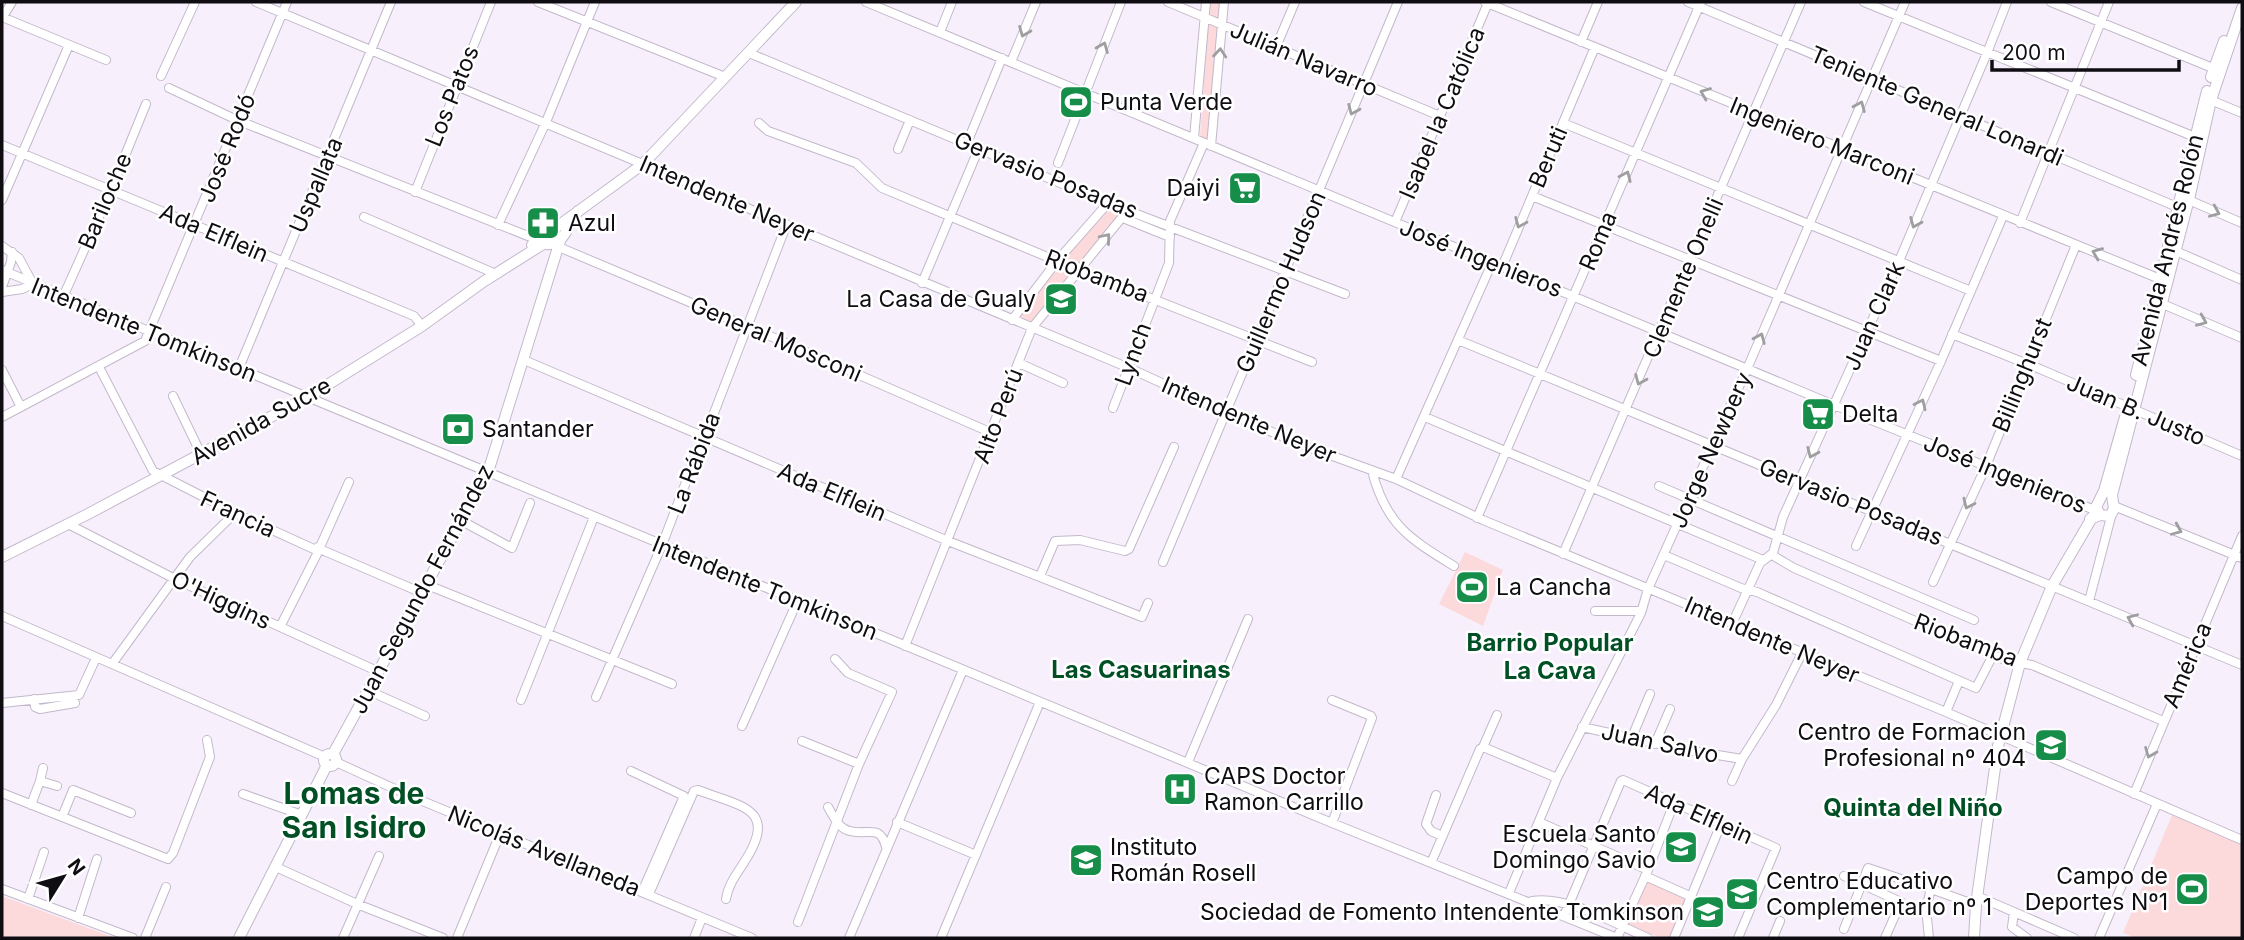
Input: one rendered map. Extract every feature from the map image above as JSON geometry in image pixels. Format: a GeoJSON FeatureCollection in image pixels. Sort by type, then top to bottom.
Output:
{"type":"FeatureCollection","features":[{"type":"Feature","properties":{"kind":"main road","name":"Avenida Sucre"},"geometry":{"type":"LineString","coordinates":[[550,230],[643,164],[796,2]]}},
{"type":"Feature","properties":{"kind":"main road","name":"Avenida Andrés Rolón"},"geometry":{"type":"LineString","coordinates":[[2183,204],[2195,137],[2239,2]]}},
{"type":"Feature","properties":{"kind":"main road","name":"Avenida Andrés Rolón"},"geometry":{"type":"LineString","coordinates":[[2217,70],[2242,8]]}},
{"type":"Feature","properties":{"kind":"main road","name":"Avenida Andrés Rolón"},"geometry":{"type":"LineString","coordinates":[[2113,507],[2131,409],[2208,99]]}},
{"type":"Feature","properties":{"kind":"main road","name":"Avenida Sucre"},"geometry":{"type":"LineString","coordinates":[[2,555],[68,524],[308,397],[422,326],[508,266],[553,242],[578,211]]}},
{"type":"Feature","properties":{"kind":"main road"},"geometry":{"type":"LineString","coordinates":[[561,228],[553,242],[546,238],[550,230],[561,228]]}},
{"type":"Feature","properties":{"kind":"main road","name":"Avenida Sucre"},"geometry":{"type":"LineString","coordinates":[[508,266],[524,251],[553,242]]}},
{"type":"Feature","properties":{"kind":"main road","name":"Juan Segundo Fernández"},"geometry":{"type":"LineString","coordinates":[[239,938],[377,671],[488,472],[553,262],[553,242]]}},
{"type":"Feature","properties":{"kind":"main road","name":"Avenida Andrés Rolón"},"geometry":{"type":"LineString","coordinates":[[2158,302],[2160,279],[2171,249]]}},
{"type":"Feature","properties":{"kind":"main road","name":"Avenida Andrés Rolón"},"geometry":{"type":"LineString","coordinates":[[1974,938],[1976,901],[2000,736],[2020,663],[2052,586],[2097,511],[2131,409]]}},
{"type":"Feature","properties":{"kind":"main road"},"geometry":{"type":"LineString","coordinates":[[2097,511],[2113,507]]}},
{"type":"Feature","properties":{"kind":"main road"},"geometry":{"type":"LineString","coordinates":[[2097,511],[2105,517],[2113,507]]}},
{"type":"Feature","properties":{"kind":"street"},"geometry":{"type":"LineString","coordinates":[[12,2],[2,17],[106,60]]}},
{"type":"Feature","properties":{"kind":"street"},"geometry":{"type":"LineString","coordinates":[[161,76],[195,2]]}},
{"type":"Feature","properties":{"kind":"street","name":"Intendente Neyer"},"geometry":{"type":"LineString","coordinates":[[256,2],[1129,368],[1225,412],[1396,479],[1477,518],[1946,712],[2242,840]]}},
{"type":"Feature","properties":{"kind":"street","name":"José Rodó"},"geometry":{"type":"LineString","coordinates":[[150,332],[287,2]]}},
{"type":"Feature","properties":{"kind":"street","name":"Uspallata"},"geometry":{"type":"LineString","coordinates":[[239,368],[391,2]]}},
{"type":"Feature","properties":{"kind":"street","name":"Los Patos"},"geometry":{"type":"LineString","coordinates":[[415,192],[455,86],[491,2]]}},
{"type":"Feature","properties":{"kind":"street"},"geometry":{"type":"LineString","coordinates":[[538,2],[724,77]]}},
{"type":"Feature","properties":{"kind":"street"},"geometry":{"type":"LineString","coordinates":[[498,225],[546,122],[595,2]]}},
{"type":"Feature","properties":{"kind":"street","name":"José Ingenieros"},"geometry":{"type":"LineString","coordinates":[[866,2],[1834,405],[2097,511]]}},
{"type":"Feature","properties":{"kind":"street"},"geometry":{"type":"LineString","coordinates":[[940,32],[952,2]]}},
{"type":"Feature","properties":{"kind":"street"},"geometry":{"type":"LineString","coordinates":[[1011,62],[1036,2]]}},
{"type":"Feature","properties":{"kind":"street"},"geometry":{"type":"LineString","coordinates":[[1058,163],[1121,2]]}},
{"type":"Feature","properties":{"kind":"street","name":"Julián Navarro"},"geometry":{"type":"LineString","coordinates":[[1168,2],[1440,116]]}},
{"type":"Feature","properties":{"kind":"street"},"geometry":{"type":"LineString","coordinates":[[1194,138],[1206,2]]}},
{"type":"Feature","properties":{"kind":"street","name":"Lynch"},"geometry":{"type":"LineString","coordinates":[[1113,408],[1169,263],[1169,225],[1208,144],[1224,2]]}},
{"type":"Feature","properties":{"kind":"street"},"geometry":{"type":"LineString","coordinates":[[1276,47],[1295,2]]}},
{"type":"Feature","properties":{"kind":"street","name":"Guillermo Hudson"},"geometry":{"type":"LineString","coordinates":[[1163,562],[1398,2]]}},
{"type":"Feature","properties":{"kind":"street","name":"Ingeniero Marconi"},"geometry":{"type":"LineString","coordinates":[[1486,2],[1501,5],[1581,42],[2160,279]]}},
{"type":"Feature","properties":{"kind":"street","name":"Isabel la Católica"},"geometry":{"type":"LineString","coordinates":[[1395,222],[1486,2]]}},
{"type":"Feature","properties":{"kind":"street"},"geometry":{"type":"LineString","coordinates":[[1581,42],[1598,2]]}},
{"type":"Feature","properties":{"kind":"street","name":"Teniente General Lonardi"},"geometry":{"type":"LineString","coordinates":[[1688,2],[1700,4],[2047,153],[2242,223]]}},
{"type":"Feature","properties":{"kind":"street","name":"Clemente Onelli"},"geometry":{"type":"LineString","coordinates":[[1563,554],[1801,2]]}},
{"type":"Feature","properties":{"kind":"street"},"geometry":{"type":"LineString","coordinates":[[1864,2],[2195,137]]}},
{"type":"Feature","properties":{"kind":"street","name":"Jorge Newbery"},"geometry":{"type":"LineString","coordinates":[[1509,893],[1582,727],[1642,611],[1648,589],[1714,446],[1905,2]]}},
{"type":"Feature","properties":{"kind":"street","name":"Juan Clark"},"geometry":{"type":"LineString","coordinates":[[1772,555],[1783,517],[1899,261],[2007,2]]}},
{"type":"Feature","properties":{"kind":"street"},"geometry":{"type":"LineString","coordinates":[[2051,2],[2217,70]]}},
{"type":"Feature","properties":{"kind":"street"},"geometry":{"type":"LineString","coordinates":[[2020,223],[2109,2]]}},
{"type":"Feature","properties":{"kind":"street","name":"Roma"},"geometry":{"type":"LineString","coordinates":[[1477,518],[1700,4]]}},
{"type":"Feature","properties":{"kind":"street"},"geometry":{"type":"LineString","coordinates":[[2,201],[69,45]]}},
{"type":"Feature","properties":{"kind":"street","name":"Beruti"},"geometry":{"type":"LineString","coordinates":[[1502,267],[1595,47]]}},
{"type":"Feature","properties":{"kind":"street","name":"Gervasio Posadas"},"geometry":{"type":"LineString","coordinates":[[749,53],[1108,203],[1345,293]]}},
{"type":"Feature","properties":{"kind":"street"},"geometry":{"type":"LineString","coordinates":[[967,144],[1002,58]]}},
{"type":"Feature","properties":{"kind":"street","name":"General Mosconi"},"geometry":{"type":"LineString","coordinates":[[169,88],[237,120],[517,233],[553,242],[992,433]]}},
{"type":"Feature","properties":{"kind":"street"},"geometry":{"type":"LineString","coordinates":[[2208,99],[2242,113]]}},
{"type":"Feature","properties":{"kind":"street","name":"Bariloche"},"geometry":{"type":"LineString","coordinates":[[63,297],[146,104]]}},
{"type":"Feature","properties":{"kind":"street"},"geometry":{"type":"LineString","coordinates":[[898,149],[910,120]]}},
{"type":"Feature","properties":{"kind":"street","name":"Riobamba"},"geometry":{"type":"LineString","coordinates":[[759,123],[768,131],[856,163],[882,188],[1312,362]]}},
{"type":"Feature","properties":{"kind":"street"},"geometry":{"type":"LineString","coordinates":[[1563,123],[1971,291]]}},
{"type":"Feature","properties":{"kind":"street","name":"Ada Elflein"},"geometry":{"type":"LineString","coordinates":[[2,145],[414,316],[422,326]]}},
{"type":"Feature","properties":{"kind":"street"},"geometry":{"type":"LineString","coordinates":[[922,283],[979,148]]}},
{"type":"Feature","properties":{"kind":"street"},"geometry":{"type":"LineString","coordinates":[[1532,196],[1941,361]]}},
{"type":"Feature","properties":{"kind":"street"},"geometry":{"type":"LineString","coordinates":[[1012,320],[1057,261],[1108,203]]}},
{"type":"Feature","properties":{"kind":"street","name":"Alto Perú"},"geometry":{"type":"LineString","coordinates":[[905,646],[1032,328],[1128,210]]}},
{"type":"Feature","properties":{"kind":"street"},"geometry":{"type":"LineString","coordinates":[[1856,546],[1941,361],[2003,216]]}},
{"type":"Feature","properties":{"kind":"street"},"geometry":{"type":"LineString","coordinates":[[364,217],[496,274]]}},
{"type":"Feature","properties":{"kind":"street","name":"Gervasio Posadas"},"geometry":{"type":"LineString","coordinates":[[1123,218],[1170,237]]}},
{"type":"Feature","properties":{"kind":"street","name":"La Rábida"},"geometry":{"type":"LineString","coordinates":[[596,697],[662,545],[698,453],[704,445],[704,439],[786,226]]}},
{"type":"Feature","properties":{"kind":"street"},"geometry":{"type":"LineString","coordinates":[[517,233],[524,242],[524,251]]}},
{"type":"Feature","properties":{"kind":"street","name":"Billinghurst"},"geometry":{"type":"LineString","coordinates":[[1934,582],[1986,466],[2077,245]]}},
{"type":"Feature","properties":{"kind":"street"},"geometry":{"type":"LineString","coordinates":[[2,246],[12,251],[33,284],[22,289],[2,290],[12,251]]}},
{"type":"Feature","properties":{"kind":"street"},"geometry":{"type":"LineString","coordinates":[[2171,249],[2242,280]]}},
{"type":"Feature","properties":{"kind":"street"},"geometry":{"type":"LineString","coordinates":[[1396,479],[1492,263]]}},
{"type":"Feature","properties":{"kind":"street","name":"Intendente Tomkinson"},"geometry":{"type":"LineString","coordinates":[[5,272],[797,602],[1617,938]]}},
{"type":"Feature","properties":{"kind":"street"},"geometry":{"type":"LineString","coordinates":[[2158,302],[2242,338]]}},
{"type":"Feature","properties":{"kind":"street"},"geometry":{"type":"LineString","coordinates":[[2,416],[141,344],[150,332]]}},
{"type":"Feature","properties":{"kind":"street","name":"Juan B. Justo"},"geometry":{"type":"LineString","coordinates":[[1952,334],[2027,363],[2242,456]]}},
{"type":"Feature","properties":{"kind":"street","name":"Gervasio Posadas"},"geometry":{"type":"LineString","coordinates":[[1458,340],[2242,666]]}},
{"type":"Feature","properties":{"kind":"street","name":"Ada Elflein"},"geometry":{"type":"LineString","coordinates":[[524,360],[948,541],[1142,617],[1148,603]]}},
{"type":"Feature","properties":{"kind":"street"},"geometry":{"type":"LineString","coordinates":[[1019,363],[1063,383]]}},
{"type":"Feature","properties":{"kind":"street","name":"Francia"},"geometry":{"type":"LineString","coordinates":[[99,367],[149,464],[160,476],[319,550],[672,684]]}},
{"type":"Feature","properties":{"kind":"street"},"geometry":{"type":"LineString","coordinates":[[2,370],[21,407]]}},
{"type":"Feature","properties":{"kind":"street"},"geometry":{"type":"LineString","coordinates":[[173,396],[201,454]]}},
{"type":"Feature","properties":{"kind":"street"},"geometry":{"type":"LineString","coordinates":[[1424,418],[1763,560]]}},
{"type":"Feature","properties":{"kind":"street"},"geometry":{"type":"LineString","coordinates":[[1040,576],[1055,541],[1073,540],[1125,551],[1129,549],[1174,447]]}},
{"type":"Feature","properties":{"kind":"street"},"geometry":{"type":"LineString","coordinates":[[1372,471],[1378,493],[1403,532],[1454,566]]}},
{"type":"Feature","properties":{"kind":"street"},"geometry":{"type":"LineString","coordinates":[[280,627],[319,550],[349,482]]}},
{"type":"Feature","properties":{"kind":"street"},"geometry":{"type":"LineString","coordinates":[[1659,486],[1974,620]]}},
{"type":"Feature","properties":{"kind":"street"},"geometry":{"type":"LineString","coordinates":[[460,520],[512,548],[530,503]]}},
{"type":"Feature","properties":{"kind":"street"},"geometry":{"type":"LineString","coordinates":[[2089,601],[2113,507]]}},
{"type":"Feature","properties":{"kind":"street","name":"José Ingenieros"},"geometry":{"type":"LineString","coordinates":[[2113,507],[2239,556]]}},
{"type":"Feature","properties":{"kind":"street"},"geometry":{"type":"LineString","coordinates":[[112,664],[190,557],[235,513]]}},
{"type":"Feature","properties":{"kind":"street"},"geometry":{"type":"LineString","coordinates":[[521,700],[594,517]]}},
{"type":"Feature","properties":{"kind":"street","name":"O'Higgins"},"geometry":{"type":"LineString","coordinates":[[68,524],[175,579],[377,671]]}},
{"type":"Feature","properties":{"kind":"street","name":"América"},"geometry":{"type":"LineString","coordinates":[[2134,794],[2196,645],[2239,556],[2242,536]]}},
{"type":"Feature","properties":{"kind":"street"},"geometry":{"type":"LineString","coordinates":[[1664,555],[1976,688],[1993,654]]}},
{"type":"Feature","properties":{"kind":"street"},"geometry":{"type":"LineString","coordinates":[[1732,624],[1763,560],[1772,555]]}},
{"type":"Feature","properties":{"kind":"street","name":"Riobamba"},"geometry":{"type":"LineString","coordinates":[[1772,555],[1794,568],[1993,654],[2032,665],[2163,721]]}},
{"type":"Feature","properties":{"kind":"street"},"geometry":{"type":"LineString","coordinates":[[742,726],[797,602]]}},
{"type":"Feature","properties":{"kind":"street"},"geometry":{"type":"LineString","coordinates":[[1595,611],[1642,611]]}},
{"type":"Feature","properties":{"kind":"street","name":"Nicolás Avellaneda"},"geometry":{"type":"LineString","coordinates":[[2,616],[500,834],[752,938]]}},
{"type":"Feature","properties":{"kind":"street"},"geometry":{"type":"LineString","coordinates":[[1188,762],[1248,619]]}},
{"type":"Feature","properties":{"kind":"street","name":"Juan Salvo"},"geometry":{"type":"LineString","coordinates":[[1582,727],[1655,744],[1742,758],[1776,705],[1802,653]]}},
{"type":"Feature","properties":{"kind":"street"},"geometry":{"type":"LineString","coordinates":[[2,703],[79,695],[96,658]]}},
{"type":"Feature","properties":{"kind":"street"},"geometry":{"type":"LineString","coordinates":[[798,922],[859,764],[892,692],[848,673],[835,659]]}},
{"type":"Feature","properties":{"kind":"street"},"geometry":{"type":"LineString","coordinates":[[849,938],[963,670]]}},
{"type":"Feature","properties":{"kind":"street"},"geometry":{"type":"LineString","coordinates":[[1946,712],[1959,681]]}},
{"type":"Feature","properties":{"kind":"street"},"geometry":{"type":"LineString","coordinates":[[367,690],[425,716]]}},
{"type":"Feature","properties":{"kind":"street"},"geometry":{"type":"LineString","coordinates":[[1632,737],[1650,694]]}},
{"type":"Feature","properties":{"kind":"street"},"geometry":{"type":"LineString","coordinates":[[34,699],[36,707],[40,709],[75,703]]}},
{"type":"Feature","properties":{"kind":"street"},"geometry":{"type":"LineString","coordinates":[[1332,700],[1372,718],[1332,823]]}},
{"type":"Feature","properties":{"kind":"street"},"geometry":{"type":"LineString","coordinates":[[941,938],[1040,702]]}},
{"type":"Feature","properties":{"kind":"street"},"geometry":{"type":"LineString","coordinates":[[1655,744],[1670,709]]}},
{"type":"Feature","properties":{"kind":"street"},"geometry":{"type":"LineString","coordinates":[[1431,863],[1497,715]]}},
{"type":"Feature","properties":{"kind":"street"},"geometry":{"type":"LineString","coordinates":[[2,793],[164,858],[170,858],[210,757],[207,740]]}},
{"type":"Feature","properties":{"kind":"street"},"geometry":{"type":"LineString","coordinates":[[802,741],[859,764]]}},
{"type":"Feature","properties":{"kind":"street"},"geometry":{"type":"LineString","coordinates":[[1480,750],[1558,778]]}},
{"type":"Feature","properties":{"kind":"street"},"geometry":{"type":"LineString","coordinates":[[1732,781],[1742,758]]}},
{"type":"Feature","properties":{"kind":"street"},"geometry":{"type":"LineString","coordinates":[[31,805],[43,768]]}},
{"type":"Feature","properties":{"kind":"street"},"geometry":{"type":"LineString","coordinates":[[631,771],[684,796],[645,893]]}},
{"type":"Feature","properties":{"kind":"street"},"geometry":{"type":"LineString","coordinates":[[40,780],[57,786]]}},
{"type":"Feature","properties":{"kind":"street","name":"Ada Elflein"},"geometry":{"type":"LineString","coordinates":[[1595,846],[1622,780],[1776,848],[1738,938]]}},
{"type":"Feature","properties":{"kind":"street"},"geometry":{"type":"LineString","coordinates":[[62,817],[74,790],[131,813]]}},
{"type":"Feature","properties":{"kind":"street"},"geometry":{"type":"LineString","coordinates":[[645,893],[694,791],[698,790],[741,806],[754,814],[758,821],[757,839],[733,879],[726,898]]}},
{"type":"Feature","properties":{"kind":"street"},"geometry":{"type":"LineString","coordinates":[[243,794],[302,815]]}},
{"type":"Feature","properties":{"kind":"street"},"geometry":{"type":"LineString","coordinates":[[1436,795],[1426,824],[1442,836]]}},
{"type":"Feature","properties":{"kind":"street"},"geometry":{"type":"LineString","coordinates":[[1617,938],[1674,803]]}},
{"type":"Feature","properties":{"kind":"street"},"geometry":{"type":"LineString","coordinates":[[2099,938],[2157,804]]}},
{"type":"Feature","properties":{"kind":"street"},"geometry":{"type":"LineString","coordinates":[[828,807],[836,821],[849,831],[879,834],[886,847]]}},
{"type":"Feature","properties":{"kind":"street"},"geometry":{"type":"LineString","coordinates":[[897,822],[976,855]]}},
{"type":"Feature","properties":{"kind":"street"},"geometry":{"type":"LineString","coordinates":[[1539,822],[1595,846],[1692,897]]}},
{"type":"Feature","properties":{"kind":"street"},"geometry":{"type":"LineString","coordinates":[[1674,938],[1721,824]]}},
{"type":"Feature","properties":{"kind":"street"},"geometry":{"type":"LineString","coordinates":[[457,938],[500,834]]}},
{"type":"Feature","properties":{"kind":"street"},"geometry":{"type":"LineString","coordinates":[[1564,916],[1595,846]]}},
{"type":"Feature","properties":{"kind":"street"},"geometry":{"type":"LineString","coordinates":[[28,899],[44,852]]}},
{"type":"Feature","properties":{"kind":"street"},"geometry":{"type":"LineString","coordinates":[[343,938],[379,856]]}},
{"type":"Feature","properties":{"kind":"street"},"geometry":{"type":"LineString","coordinates":[[78,918],[97,859]]}},
{"type":"Feature","properties":{"kind":"street"},"geometry":{"type":"LineString","coordinates":[[276,867],[357,904],[443,938]]}},
{"type":"Feature","properties":{"kind":"street"},"geometry":{"type":"LineString","coordinates":[[1844,929],[1867,869],[1870,868],[1931,889],[2014,912],[2074,938]]}},
{"type":"Feature","properties":{"kind":"street"},"geometry":{"type":"LineString","coordinates":[[1844,876],[1901,902],[1885,938]]}},
{"type":"Feature","properties":{"kind":"street"},"geometry":{"type":"LineString","coordinates":[[145,938],[166,887]]}},
{"type":"Feature","properties":{"kind":"street"},"geometry":{"type":"LineString","coordinates":[[2,889],[133,938]]}},
{"type":"Feature","properties":{"kind":"street"},"geometry":{"type":"LineString","coordinates":[[1929,938],[1926,908],[1931,889]]}},
{"type":"Feature","properties":{"kind":"street","name":"Intendente Tomkinson"},"geometry":{"type":"LineString","coordinates":[[1529,902],[1551,899],[1648,938]]}},
{"type":"Feature","properties":{"kind":"street"},"geometry":{"type":"LineString","coordinates":[[2014,912],[2011,925],[2024,937]]}},
{"type":"Feature","properties":{"kind":"street"},"geometry":{"type":"LineString","coordinates":[[694,938],[702,918]]}},
{"type":"Feature","properties":{"kind":"street"},"geometry":{"type":"LineString","coordinates":[[1773,938],[1780,921]]}},
{"type":"Feature","properties":{"kind":"shaded area"},"geometry":{"type":"Polygon","coordinates":[[[1210,2],[1222,2],[1209,142],[1200,137],[1210,2]]]}},
{"type":"Feature","properties":{"kind":"shaded area"},"geometry":{"type":"Polygon","coordinates":[[[1108,203],[1169,225],[1170,237],[1123,218],[1032,328],[1012,320],[1108,203]]]}},
{"type":"Feature","properties":{"kind":"shaded area","name":"La Cancha"},"geometry":{"type":"Polygon","coordinates":[[[1465,552],[1503,570],[1483,626],[1439,604],[1465,552]]]}},
{"type":"Feature","properties":{"kind":"shaded area","name":"Campo de Deportes Nº1"},"geometry":{"type":"Polygon","coordinates":[[[2172,815],[2242,845],[2242,938],[2136,938],[2123,933],[2172,815]]]}},
{"type":"Feature","properties":{"kind":"shaded area"},"geometry":{"type":"Polygon","coordinates":[[[1646,874],[1690,893],[1670,938],[1661,938],[1625,923],[1646,874]]]}},
{"type":"Feature","properties":{"kind":"shaded area"},"geometry":{"type":"Polygon","coordinates":[[[2,896],[115,938],[2,938],[2,896]]]}},
{"type":"Feature","properties":{"kind":"place","name":"Punta Verde"},"geometry":{"type":"Point","coordinates":[1076,102]}},
{"type":"Feature","properties":{"kind":"place","name":"Daiyi"},"geometry":{"type":"Point","coordinates":[1245,188]}},
{"type":"Feature","properties":{"kind":"place","name":"Azul"},"geometry":{"type":"Point","coordinates":[543,223]}},
{"type":"Feature","properties":{"kind":"place","name":"La Casa de Gualy"},"geometry":{"type":"Point","coordinates":[1061,299]}},
{"type":"Feature","properties":{"kind":"place","name":"Delta"},"geometry":{"type":"Point","coordinates":[1818,414]}},
{"type":"Feature","properties":{"kind":"place","name":"Santander"},"geometry":{"type":"Point","coordinates":[458,429]}},
{"type":"Feature","properties":{"kind":"place","name":"La Cancha"},"geometry":{"type":"Point","coordinates":[1472,587]}},
{"type":"Feature","properties":{"kind":"place","name":"Centro de Formacion Profesional nº 404"},"geometry":{"type":"Point","coordinates":[2051,745]}},
{"type":"Feature","properties":{"kind":"place","name":"CAPS Doctor Ramon Carrillo"},"geometry":{"type":"Point","coordinates":[1180,789]}},
{"type":"Feature","properties":{"kind":"place","name":"Escuela Santo Domingo Savio"},"geometry":{"type":"Point","coordinates":[1681,847]}},
{"type":"Feature","properties":{"kind":"place","name":"Instituto Román Rosell"},"geometry":{"type":"Point","coordinates":[1086,860]}},
{"type":"Feature","properties":{"kind":"place","name":"Campo de Deportes Nº1"},"geometry":{"type":"Point","coordinates":[2192,889]}},
{"type":"Feature","properties":{"kind":"place","name":"Centro Educativo Complementario nº 1"},"geometry":{"type":"Point","coordinates":[1742,894]}},
{"type":"Feature","properties":{"kind":"place","name":"Sociedad de Fomento Intendente Tomkinson"},"geometry":{"type":"Point","coordinates":[1708,912]}},
{"type":"Feature","properties":{"kind":"district","name":"Barrio Popular La Cava"},"geometry":{"type":"Point","coordinates":[1550,657]}},
{"type":"Feature","properties":{"kind":"district","name":"Las Casuarinas"},"geometry":{"type":"Point","coordinates":[1141,670]}},
{"type":"Feature","properties":{"kind":"district","name":"Quinta del Niño"},"geometry":{"type":"Point","coordinates":[1913,808]}},
{"type":"Feature","properties":{"kind":"district","name":"Lomas de San Isidro"},"geometry":{"type":"Point","coordinates":[354,811]}}]}
